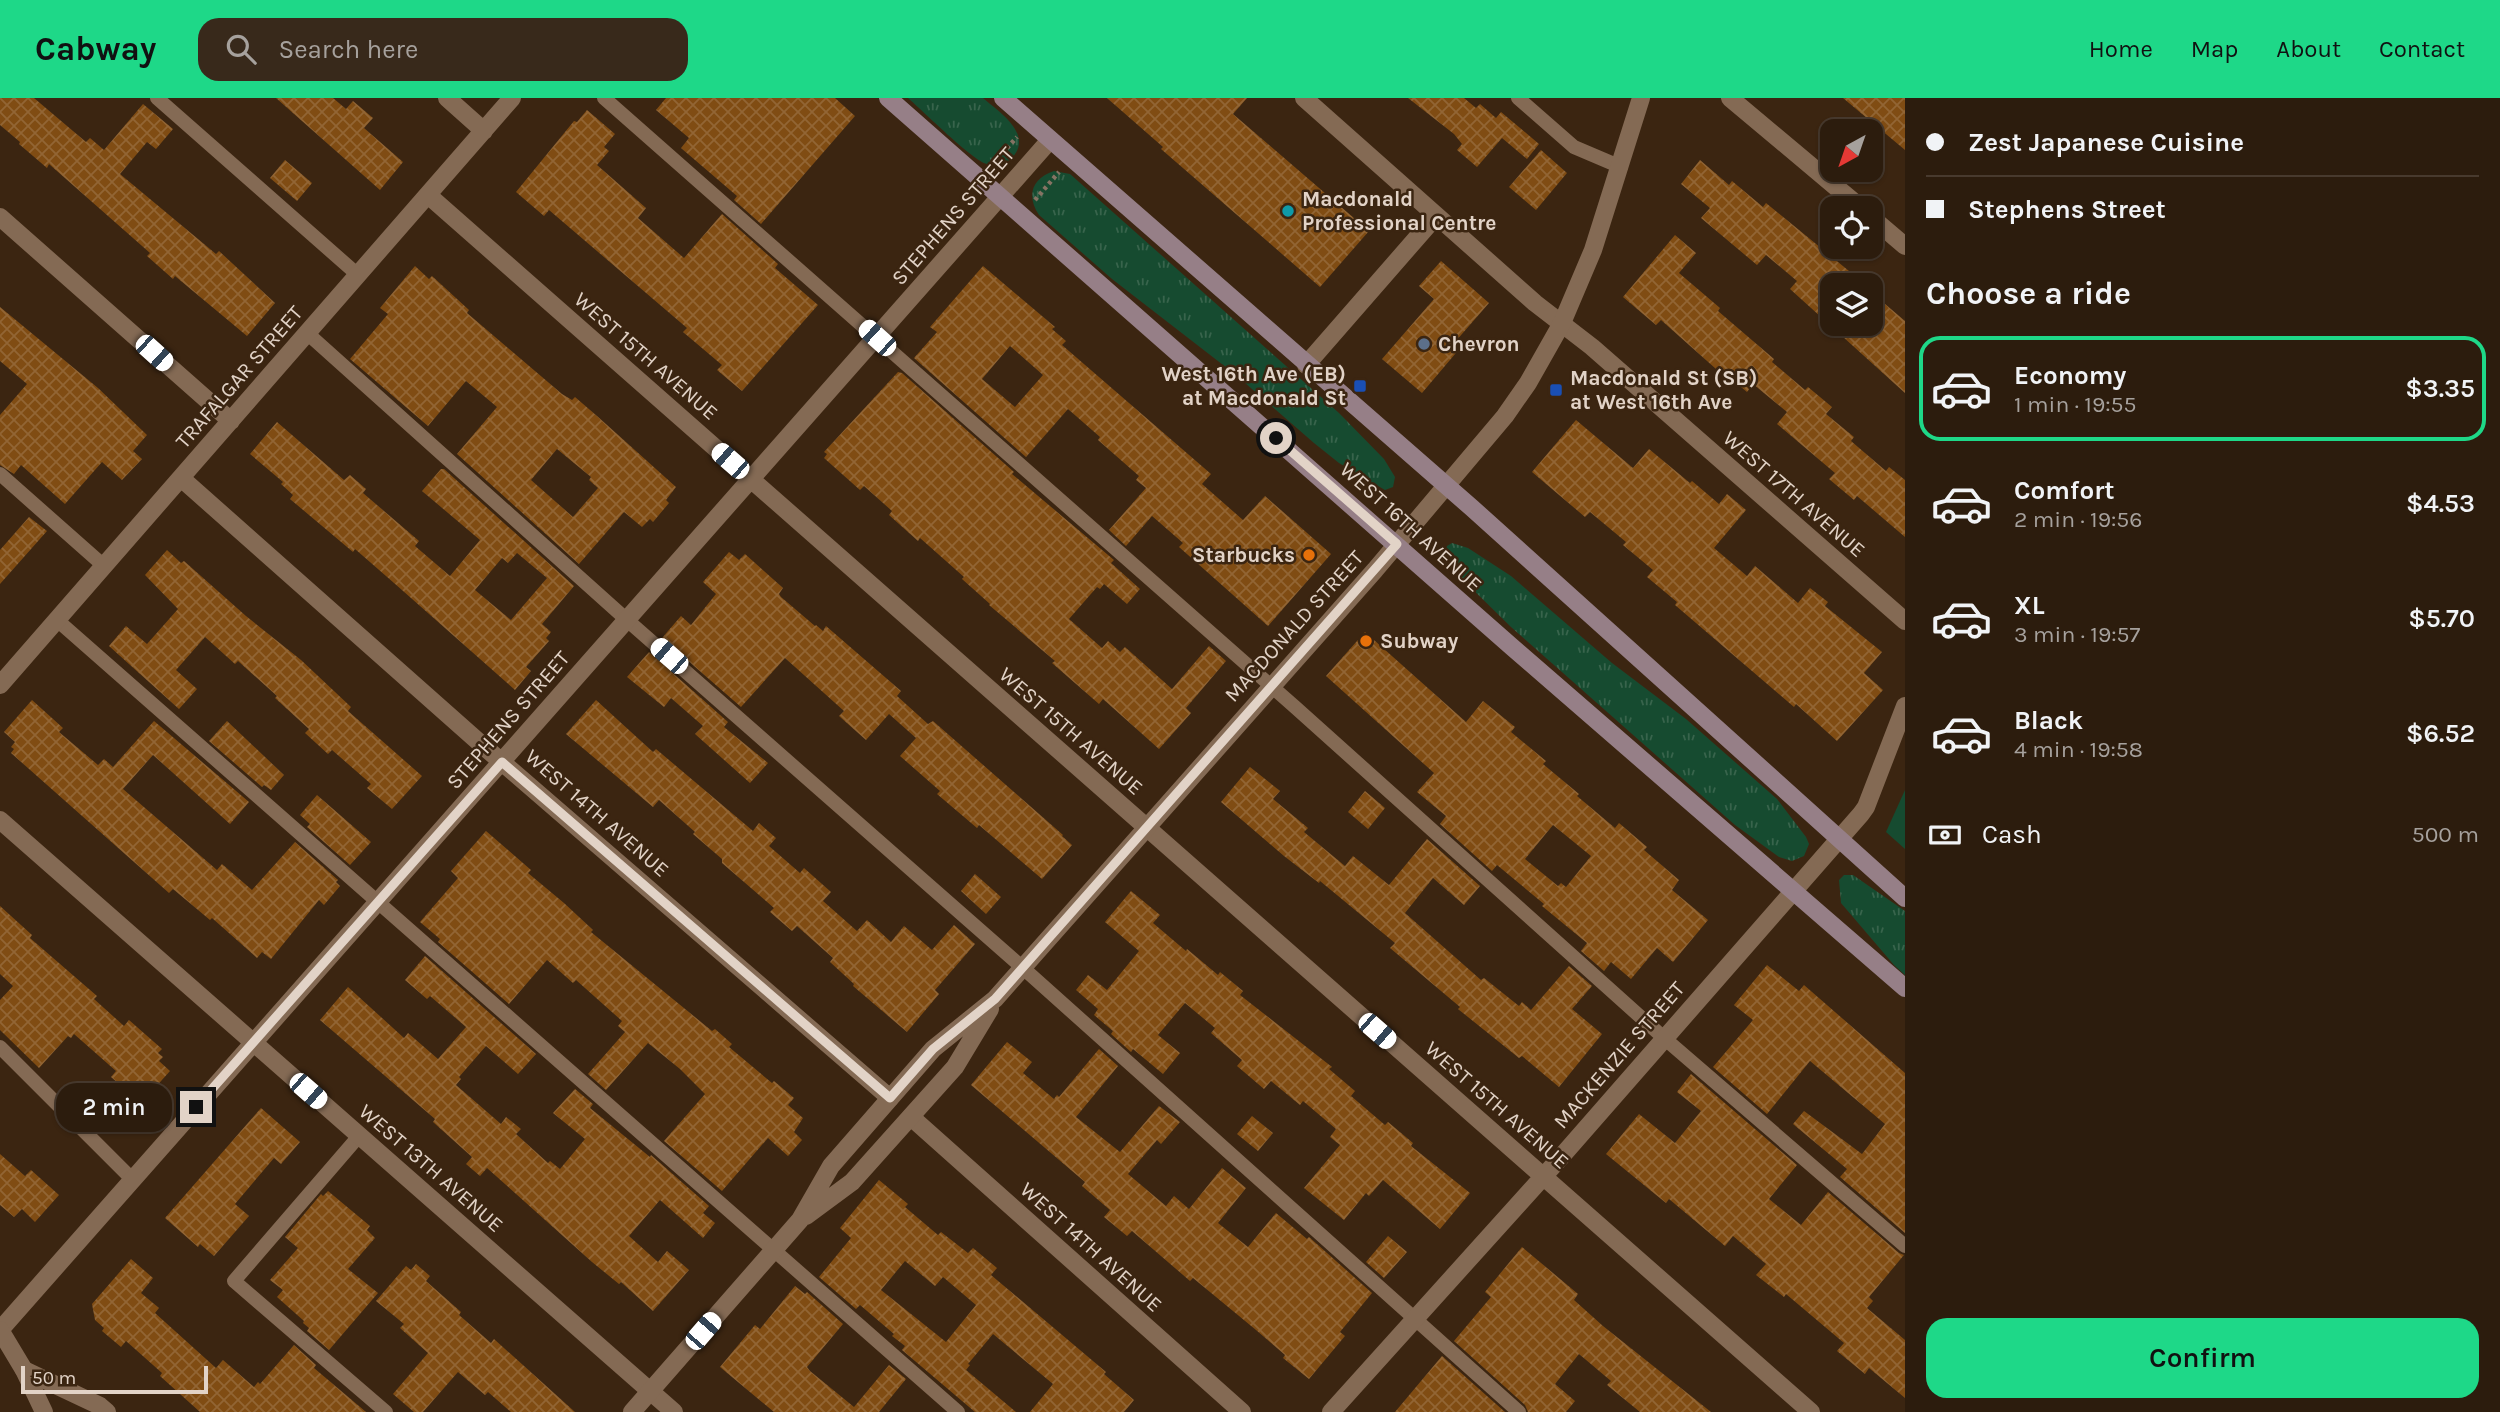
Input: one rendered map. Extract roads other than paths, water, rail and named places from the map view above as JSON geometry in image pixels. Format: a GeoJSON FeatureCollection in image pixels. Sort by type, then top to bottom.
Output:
{"type":"FeatureCollection","features":[{"type":"Feature","properties":{"kind":"main road","name":"WEST 16TH AVENUE"},"geometry":{"type":"LineString","coordinates":[[888,98],[1905,988]]}},
{"type":"Feature","properties":{"kind":"main road"},"geometry":{"type":"LineString","coordinates":[[1003,98],[1447,486],[1905,898]]}},
{"type":"Feature","properties":{"kind":"street"},"geometry":{"type":"LineString","coordinates":[[447,98],[484,131]]}},
{"type":"Feature","properties":{"kind":"street","name":"TRAFALGAR STREET"},"geometry":{"type":"LineString","coordinates":[[0,685],[512,98]]}},
{"type":"Feature","properties":{"kind":"street","name":"WEST 17TH AVENUE"},"geometry":{"type":"LineString","coordinates":[[1304,98],[1436,216],[1592,347],[1905,621]]}},
{"type":"Feature","properties":{"kind":"street","name":"MACDONALD STREET"},"geometry":{"type":"LineString","coordinates":[[632,1412],[800,1220],[831,1166],[890,1098],[933,1049],[995,999],[1023,968],[1397,544],[1521,394],[1562,323],[1593,250],[1621,167],[1640,98]]}},
{"type":"Feature","properties":{"kind":"street"},"geometry":{"type":"LineString","coordinates":[[1730,98],[1847,196]]}},
{"type":"Feature","properties":{"kind":"street","name":"STEPHENS STREET"},"geometry":{"type":"LineString","coordinates":[[0,1330],[1050,140]]}},
{"type":"Feature","properties":{"kind":"street","name":"WEST 15TH AVENUE"},"geometry":{"type":"LineString","coordinates":[[428,195],[1811,1412]]}},
{"type":"Feature","properties":{"kind":"street"},"geometry":{"type":"LineString","coordinates":[[1306,365],[1436,216]]}},
{"type":"Feature","properties":{"kind":"street"},"geometry":{"type":"LineString","coordinates":[[0,217],[231,421]]}},
{"type":"Feature","properties":{"kind":"street"},"geometry":{"type":"LineString","coordinates":[[1883,227],[1905,246]]}},
{"type":"Feature","properties":{"kind":"street","name":"WEST 14TH AVENUE"},"geometry":{"type":"LineString","coordinates":[[181,478],[502,762],[890,1098]]}},
{"type":"Feature","properties":{"kind":"street","name":"MACKENZIE STREET"},"geometry":{"type":"LineString","coordinates":[[1331,1412],[1543,1176],[1866,807],[1905,706]]}},
{"type":"Feature","properties":{"kind":"street","name":"WEST 13TH AVENUE"},"geometry":{"type":"LineString","coordinates":[[0,820],[674,1412]]}},
{"type":"Feature","properties":{"kind":"street","name":"MACDONALD STREET"},"geometry":{"type":"LineString","coordinates":[[800,1220],[852,1182],[911,1117],[955,1067],[995,999]]}},
{"type":"Feature","properties":{"kind":"street","name":"WEST 14TH AVENUE"},"geometry":{"type":"LineString","coordinates":[[911,1117],[1242,1412]]}},
{"type":"Feature","properties":{"kind":"street"},"geometry":{"type":"LineString","coordinates":[[0,1330],[24,1370],[44,1412]]}},
{"type":"Feature","properties":{"kind":"street"},"geometry":{"type":"LineString","coordinates":[[24,1370],[100,1406],[107,1412]]}},
{"type":"Feature","properties":{"kind":"lane"},"geometry":{"type":"LineString","coordinates":[[157,98],[358,275]]}},
{"type":"Feature","properties":{"kind":"lane"},"geometry":{"type":"LineString","coordinates":[[604,98],[1271,686],[1664,1038],[1905,1246]]}},
{"type":"Feature","properties":{"kind":"lane"},"geometry":{"type":"LineString","coordinates":[[1518,98],[1574,147],[1621,167]]}},
{"type":"Feature","properties":{"kind":"lane"},"geometry":{"type":"LineString","coordinates":[[307,333],[1519,1412]]}},
{"type":"Feature","properties":{"kind":"lane"},"geometry":{"type":"LineString","coordinates":[[0,474],[104,566]]}},
{"type":"Feature","properties":{"kind":"lane"},"geometry":{"type":"LineString","coordinates":[[57,620],[958,1412]]}},
{"type":"Feature","properties":{"kind":"lane"},"geometry":{"type":"LineString","coordinates":[[0,1047],[132,1180]]}},
{"type":"Feature","properties":{"kind":"lane"},"geometry":{"type":"LineString","coordinates":[[359,1136],[234,1282],[386,1412]]}},
{"type":"Feature","properties":{"kind":"place","name":"Macdonald Professional Centre"},"geometry":{"type":"Point","coordinates":[1288,211]}},
{"type":"Feature","properties":{"kind":"place","name":"Chevron"},"geometry":{"type":"Point","coordinates":[1424,344]}},
{"type":"Feature","properties":{"kind":"place","name":"West 16th Ave (EB) at Macdonald St"},"geometry":{"type":"Point","coordinates":[1360,386]}},
{"type":"Feature","properties":{"kind":"place","name":"Macdonald St (SB) at West 16th Ave"},"geometry":{"type":"Point","coordinates":[1556,390]}},
{"type":"Feature","properties":{"kind":"place","name":"Starbucks"},"geometry":{"type":"Point","coordinates":[1309,555]}},
{"type":"Feature","properties":{"kind":"place","name":"Subway"},"geometry":{"type":"Point","coordinates":[1366,641]}}]}
